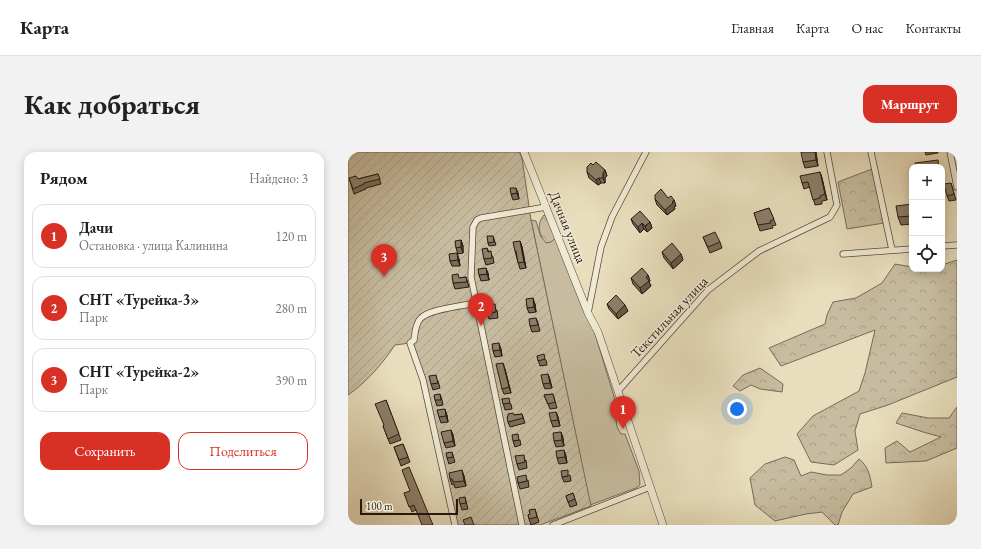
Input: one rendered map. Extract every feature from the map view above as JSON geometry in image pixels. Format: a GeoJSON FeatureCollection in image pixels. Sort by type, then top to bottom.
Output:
{"type":"FeatureCollection","features":[{"type":"Feature","properties":{"kind":"street","name":"Дачная улица"},"geometry":{"type":"LineString","coordinates":[[524,152],[588,312],[598,332],[663,525]]}},
{"type":"Feature","properties":{"kind":"street"},"geometry":{"type":"LineString","coordinates":[[588,312],[601,247],[612,217],[646,152]]}},
{"type":"Feature","properties":{"kind":"street","name":"Текстильная улица"},"geometry":{"type":"LineString","coordinates":[[618,391],[708,290],[759,251],[830,217],[837,205],[827,152]]}},
{"type":"Feature","properties":{"kind":"street"},"geometry":{"type":"LineString","coordinates":[[871,152],[892,250]]}},
{"type":"Feature","properties":{"kind":"street"},"geometry":{"type":"LineString","coordinates":[[950,152],[957,187]]}},
{"type":"Feature","properties":{"kind":"street"},"geometry":{"type":"LineString","coordinates":[[522,525],[471,277],[472,231],[474,223],[481,218],[546,207]]}},
{"type":"Feature","properties":{"kind":"street"},"geometry":{"type":"LineString","coordinates":[[945,246],[957,245]]}},
{"type":"Feature","properties":{"kind":"street"},"geometry":{"type":"LineString","coordinates":[[843,254],[909,249]]}},
{"type":"Feature","properties":{"kind":"street"},"geometry":{"type":"LineString","coordinates":[[455,525],[423,380],[410,343],[414,340],[416,326],[423,316],[434,312],[476,303]]}},
{"type":"Feature","properties":{"kind":"street"},"geometry":{"type":"LineString","coordinates":[[553,525],[650,487]]}},
{"type":"Feature","properties":{"kind":"green space"},"geometry":{"type":"Polygon","coordinates":[[[348,152],[519,152],[522,158],[531,220],[591,506],[540,525],[455,525],[423,380],[410,343],[395,345],[374,372],[348,395],[348,152]]]}},
{"type":"Feature","properties":{"kind":"green space"},"geometry":{"type":"Polygon","coordinates":[[[872,169],[884,223],[847,229],[838,182],[872,169]]]}},
{"type":"Feature","properties":{"kind":"green space"},"geometry":{"type":"Polygon","coordinates":[[[544,215],[553,224],[558,236],[551,242],[546,243],[539,229],[540,222],[544,215]]]}},
{"type":"Feature","properties":{"kind":"green space"},"geometry":{"type":"Polygon","coordinates":[[[531,220],[536,221],[541,237],[558,236],[589,314],[619,413],[619,418],[616,420],[617,427],[621,434],[625,434],[639,471],[640,485],[636,488],[590,505],[531,220]]]}},
{"type":"Feature","properties":{"kind":"green space"},"geometry":{"type":"Polygon","coordinates":[[[957,260],[957,377],[888,405],[860,414],[855,431],[858,450],[834,465],[811,462],[797,434],[813,416],[859,391],[865,373],[875,330],[781,366],[769,348],[825,324],[833,302],[856,298],[882,283],[895,264],[909,266],[909,272],[945,272],[945,264],[957,260]]]}},
{"type":"Feature","properties":{"kind":"green space"},"geometry":{"type":"Polygon","coordinates":[[[760,368],[783,384],[782,392],[760,389],[751,385],[740,391],[733,386],[743,375],[760,368]]]}},
{"type":"Feature","properties":{"kind":"green space"},"geometry":{"type":"Polygon","coordinates":[[[957,407],[957,448],[926,461],[886,463],[885,448],[897,441],[910,452],[941,437],[896,423],[902,413],[928,418],[949,418],[957,407]]]}},
{"type":"Feature","properties":{"kind":"green space"},"geometry":{"type":"Polygon","coordinates":[[[785,457],[794,460],[801,476],[811,472],[827,475],[841,475],[851,468],[859,459],[868,471],[872,487],[853,494],[842,512],[838,525],[835,525],[822,512],[775,521],[755,505],[750,478],[765,464],[785,457]]]}},
{"type":"Feature","properties":{"kind":"building"},"geometry":{"type":"Polygon","coordinates":[[[801,152],[815,152],[816,160],[803,162],[801,152]]]}},
{"type":"Feature","properties":{"kind":"building"},"geometry":{"type":"Polygon","coordinates":[[[938,160],[939,164],[915,164],[938,160]]]}},
{"type":"Feature","properties":{"kind":"building"},"geometry":{"type":"Polygon","coordinates":[[[596,162],[605,170],[603,173],[603,178],[596,180],[587,172],[587,167],[591,163],[593,165],[596,162]]]}},
{"type":"Feature","properties":{"kind":"building"},"geometry":{"type":"Polygon","coordinates":[[[820,172],[825,194],[820,196],[820,198],[813,200],[808,182],[802,183],[800,176],[820,172]]]}},
{"type":"Feature","properties":{"kind":"building"},"geometry":{"type":"Polygon","coordinates":[[[378,174],[380,179],[364,183],[353,189],[349,178],[356,176],[358,179],[378,174]]]}},
{"type":"Feature","properties":{"kind":"building"},"geometry":{"type":"Polygon","coordinates":[[[951,183],[954,194],[947,196],[945,184],[951,183]]]}},
{"type":"Feature","properties":{"kind":"building"},"geometry":{"type":"Polygon","coordinates":[[[510,188],[516,188],[517,193],[511,194],[510,188]]]}},
{"type":"Feature","properties":{"kind":"building"},"geometry":{"type":"Polygon","coordinates":[[[661,189],[668,198],[671,196],[674,200],[672,202],[673,203],[665,210],[655,199],[655,195],[661,189]]]}},
{"type":"Feature","properties":{"kind":"building"},"geometry":{"type":"Polygon","coordinates":[[[909,204],[909,216],[898,217],[896,206],[909,204]]]}},
{"type":"Feature","properties":{"kind":"building"},"geometry":{"type":"Polygon","coordinates":[[[769,208],[774,219],[770,221],[771,223],[758,225],[754,213],[769,208]]]}},
{"type":"Feature","properties":{"kind":"building"},"geometry":{"type":"Polygon","coordinates":[[[640,211],[650,222],[645,226],[642,223],[638,227],[631,219],[640,211]]]}},
{"type":"Feature","properties":{"kind":"building"},"geometry":{"type":"Polygon","coordinates":[[[715,232],[720,242],[708,247],[703,237],[715,232]]]}},
{"type":"Feature","properties":{"kind":"building"},"geometry":{"type":"Polygon","coordinates":[[[487,236],[493,236],[494,242],[488,243],[487,236]]]}},
{"type":"Feature","properties":{"kind":"building"},"geometry":{"type":"Polygon","coordinates":[[[461,240],[461,247],[456,248],[455,241],[461,240]]]}},
{"type":"Feature","properties":{"kind":"building"},"geometry":{"type":"Polygon","coordinates":[[[520,241],[524,262],[518,263],[513,242],[520,241]]]}},
{"type":"Feature","properties":{"kind":"building"},"geometry":{"type":"Polygon","coordinates":[[[672,243],[681,254],[671,263],[662,252],[672,243]]]}},
{"type":"Feature","properties":{"kind":"building"},"geometry":{"type":"Polygon","coordinates":[[[487,248],[488,252],[491,251],[492,258],[484,259],[482,249],[487,248]]]}},
{"type":"Feature","properties":{"kind":"building"},"geometry":{"type":"Polygon","coordinates":[[[457,253],[458,260],[450,261],[449,254],[457,253]]]}},
{"type":"Feature","properties":{"kind":"building"},"geometry":{"type":"Polygon","coordinates":[[[486,268],[487,274],[479,275],[478,269],[486,268]]]}},
{"type":"Feature","properties":{"kind":"building"},"geometry":{"type":"Polygon","coordinates":[[[642,268],[648,275],[646,277],[649,281],[640,288],[631,278],[642,268]]]}},
{"type":"Feature","properties":{"kind":"building"},"geometry":{"type":"Polygon","coordinates":[[[458,274],[459,278],[466,277],[467,282],[453,283],[452,275],[458,274]]]}},
{"type":"Feature","properties":{"kind":"building"},"geometry":{"type":"Polygon","coordinates":[[[616,295],[625,305],[616,314],[607,304],[616,295]]]}},
{"type":"Feature","properties":{"kind":"building"},"geometry":{"type":"Polygon","coordinates":[[[533,298],[534,307],[527,308],[526,299],[533,298]]]}},
{"type":"Feature","properties":{"kind":"building"},"geometry":{"type":"Polygon","coordinates":[[[495,304],[496,312],[487,313],[485,306],[495,304]]]}},
{"type":"Feature","properties":{"kind":"building"},"geometry":{"type":"Polygon","coordinates":[[[536,318],[538,325],[530,326],[529,319],[536,318]]]}},
{"type":"Feature","properties":{"kind":"building"},"geometry":{"type":"Polygon","coordinates":[[[499,343],[500,350],[493,351],[492,344],[499,343]]]}},
{"type":"Feature","properties":{"kind":"building"},"geometry":{"type":"Polygon","coordinates":[[[544,354],[545,359],[538,361],[537,356],[544,354]]]}},
{"type":"Feature","properties":{"kind":"building"},"geometry":{"type":"Polygon","coordinates":[[[503,363],[509,387],[502,389],[496,364],[503,363]]]}},
{"type":"Feature","properties":{"kind":"building"},"geometry":{"type":"Polygon","coordinates":[[[548,374],[550,383],[543,384],[541,375],[548,374]]]}},
{"type":"Feature","properties":{"kind":"building"},"geometry":{"type":"Polygon","coordinates":[[[436,375],[438,383],[431,384],[429,376],[436,375]]]}},
{"type":"Feature","properties":{"kind":"building"},"geometry":{"type":"Polygon","coordinates":[[[440,394],[441,400],[435,400],[434,395],[440,394]]]}},
{"type":"Feature","properties":{"kind":"building"},"geometry":{"type":"Polygon","coordinates":[[[553,394],[555,402],[548,404],[544,395],[553,394]]]}},
{"type":"Feature","properties":{"kind":"building"},"geometry":{"type":"Polygon","coordinates":[[[509,398],[510,403],[503,404],[502,399],[509,398]]]}},
{"type":"Feature","properties":{"kind":"building"},"geometry":{"type":"Polygon","coordinates":[[[386,400],[399,434],[388,439],[375,404],[386,400]]]}},
{"type":"Feature","properties":{"kind":"building"},"geometry":{"type":"Polygon","coordinates":[[[445,409],[446,416],[439,417],[437,410],[445,409]]]}},
{"type":"Feature","properties":{"kind":"building"},"geometry":{"type":"Polygon","coordinates":[[[556,412],[558,420],[551,421],[549,413],[556,412]]]}},
{"type":"Feature","properties":{"kind":"building"},"geometry":{"type":"Polygon","coordinates":[[[513,413],[514,415],[522,414],[523,418],[508,422],[508,414],[513,413]]]}},
{"type":"Feature","properties":{"kind":"building"},"geometry":{"type":"Polygon","coordinates":[[[451,430],[453,441],[444,443],[441,432],[451,430]]]}},
{"type":"Feature","properties":{"kind":"building"},"geometry":{"type":"Polygon","coordinates":[[[561,432],[562,440],[554,441],[553,433],[561,432]]]}},
{"type":"Feature","properties":{"kind":"building"},"geometry":{"type":"Polygon","coordinates":[[[518,434],[519,440],[513,441],[512,435],[518,434]]]}},
{"type":"Feature","properties":{"kind":"building"},"geometry":{"type":"Polygon","coordinates":[[[403,444],[408,457],[399,460],[394,447],[403,444]]]}},
{"type":"Feature","properties":{"kind":"building"},"geometry":{"type":"Polygon","coordinates":[[[564,450],[565,457],[557,458],[556,451],[564,450]]]}},
{"type":"Feature","properties":{"kind":"building"},"geometry":{"type":"Polygon","coordinates":[[[452,452],[453,457],[447,458],[446,453],[452,452]]]}},
{"type":"Feature","properties":{"kind":"building"},"geometry":{"type":"Polygon","coordinates":[[[524,455],[525,462],[517,464],[515,456],[524,455]]]}},
{"type":"Feature","properties":{"kind":"building"},"geometry":{"type":"Polygon","coordinates":[[[409,467],[433,525],[422,525],[414,505],[409,507],[404,493],[410,491],[402,470],[409,467]]]}},
{"type":"Feature","properties":{"kind":"building"},"geometry":{"type":"Polygon","coordinates":[[[462,470],[464,481],[453,482],[452,479],[450,479],[449,473],[462,470]]]}},
{"type":"Feature","properties":{"kind":"building"},"geometry":{"type":"Polygon","coordinates":[[[568,470],[568,476],[562,477],[561,471],[568,470]]]}},
{"type":"Feature","properties":{"kind":"building"},"geometry":{"type":"Polygon","coordinates":[[[526,475],[527,481],[518,483],[517,477],[526,475]]]}},
{"type":"Feature","properties":{"kind":"building"},"geometry":{"type":"Polygon","coordinates":[[[573,493],[575,499],[568,502],[566,496],[573,493]]]}},
{"type":"Feature","properties":{"kind":"building"},"geometry":{"type":"Polygon","coordinates":[[[465,497],[466,503],[460,504],[459,498],[465,497]]]}},
{"type":"Feature","properties":{"kind":"building"},"geometry":{"type":"Polygon","coordinates":[[[535,509],[537,517],[529,519],[529,510],[535,509]]]}},
{"type":"Feature","properties":{"kind":"building"},"geometry":{"type":"Polygon","coordinates":[[[471,517],[474,525],[465,525],[463,520],[471,517]]]}},
{"type":"Feature","properties":{"kind":"place","name":"СНТ «Турейка-2»"},"geometry":{"type":"Point","coordinates":[384,277]}},
{"type":"Feature","properties":{"kind":"place","name":"СНТ «Турейка-3»"},"geometry":{"type":"Point","coordinates":[481,326]}},
{"type":"Feature","properties":{"kind":"place","name":"Дачи"},"geometry":{"type":"Point","coordinates":[623,429]}}]}
